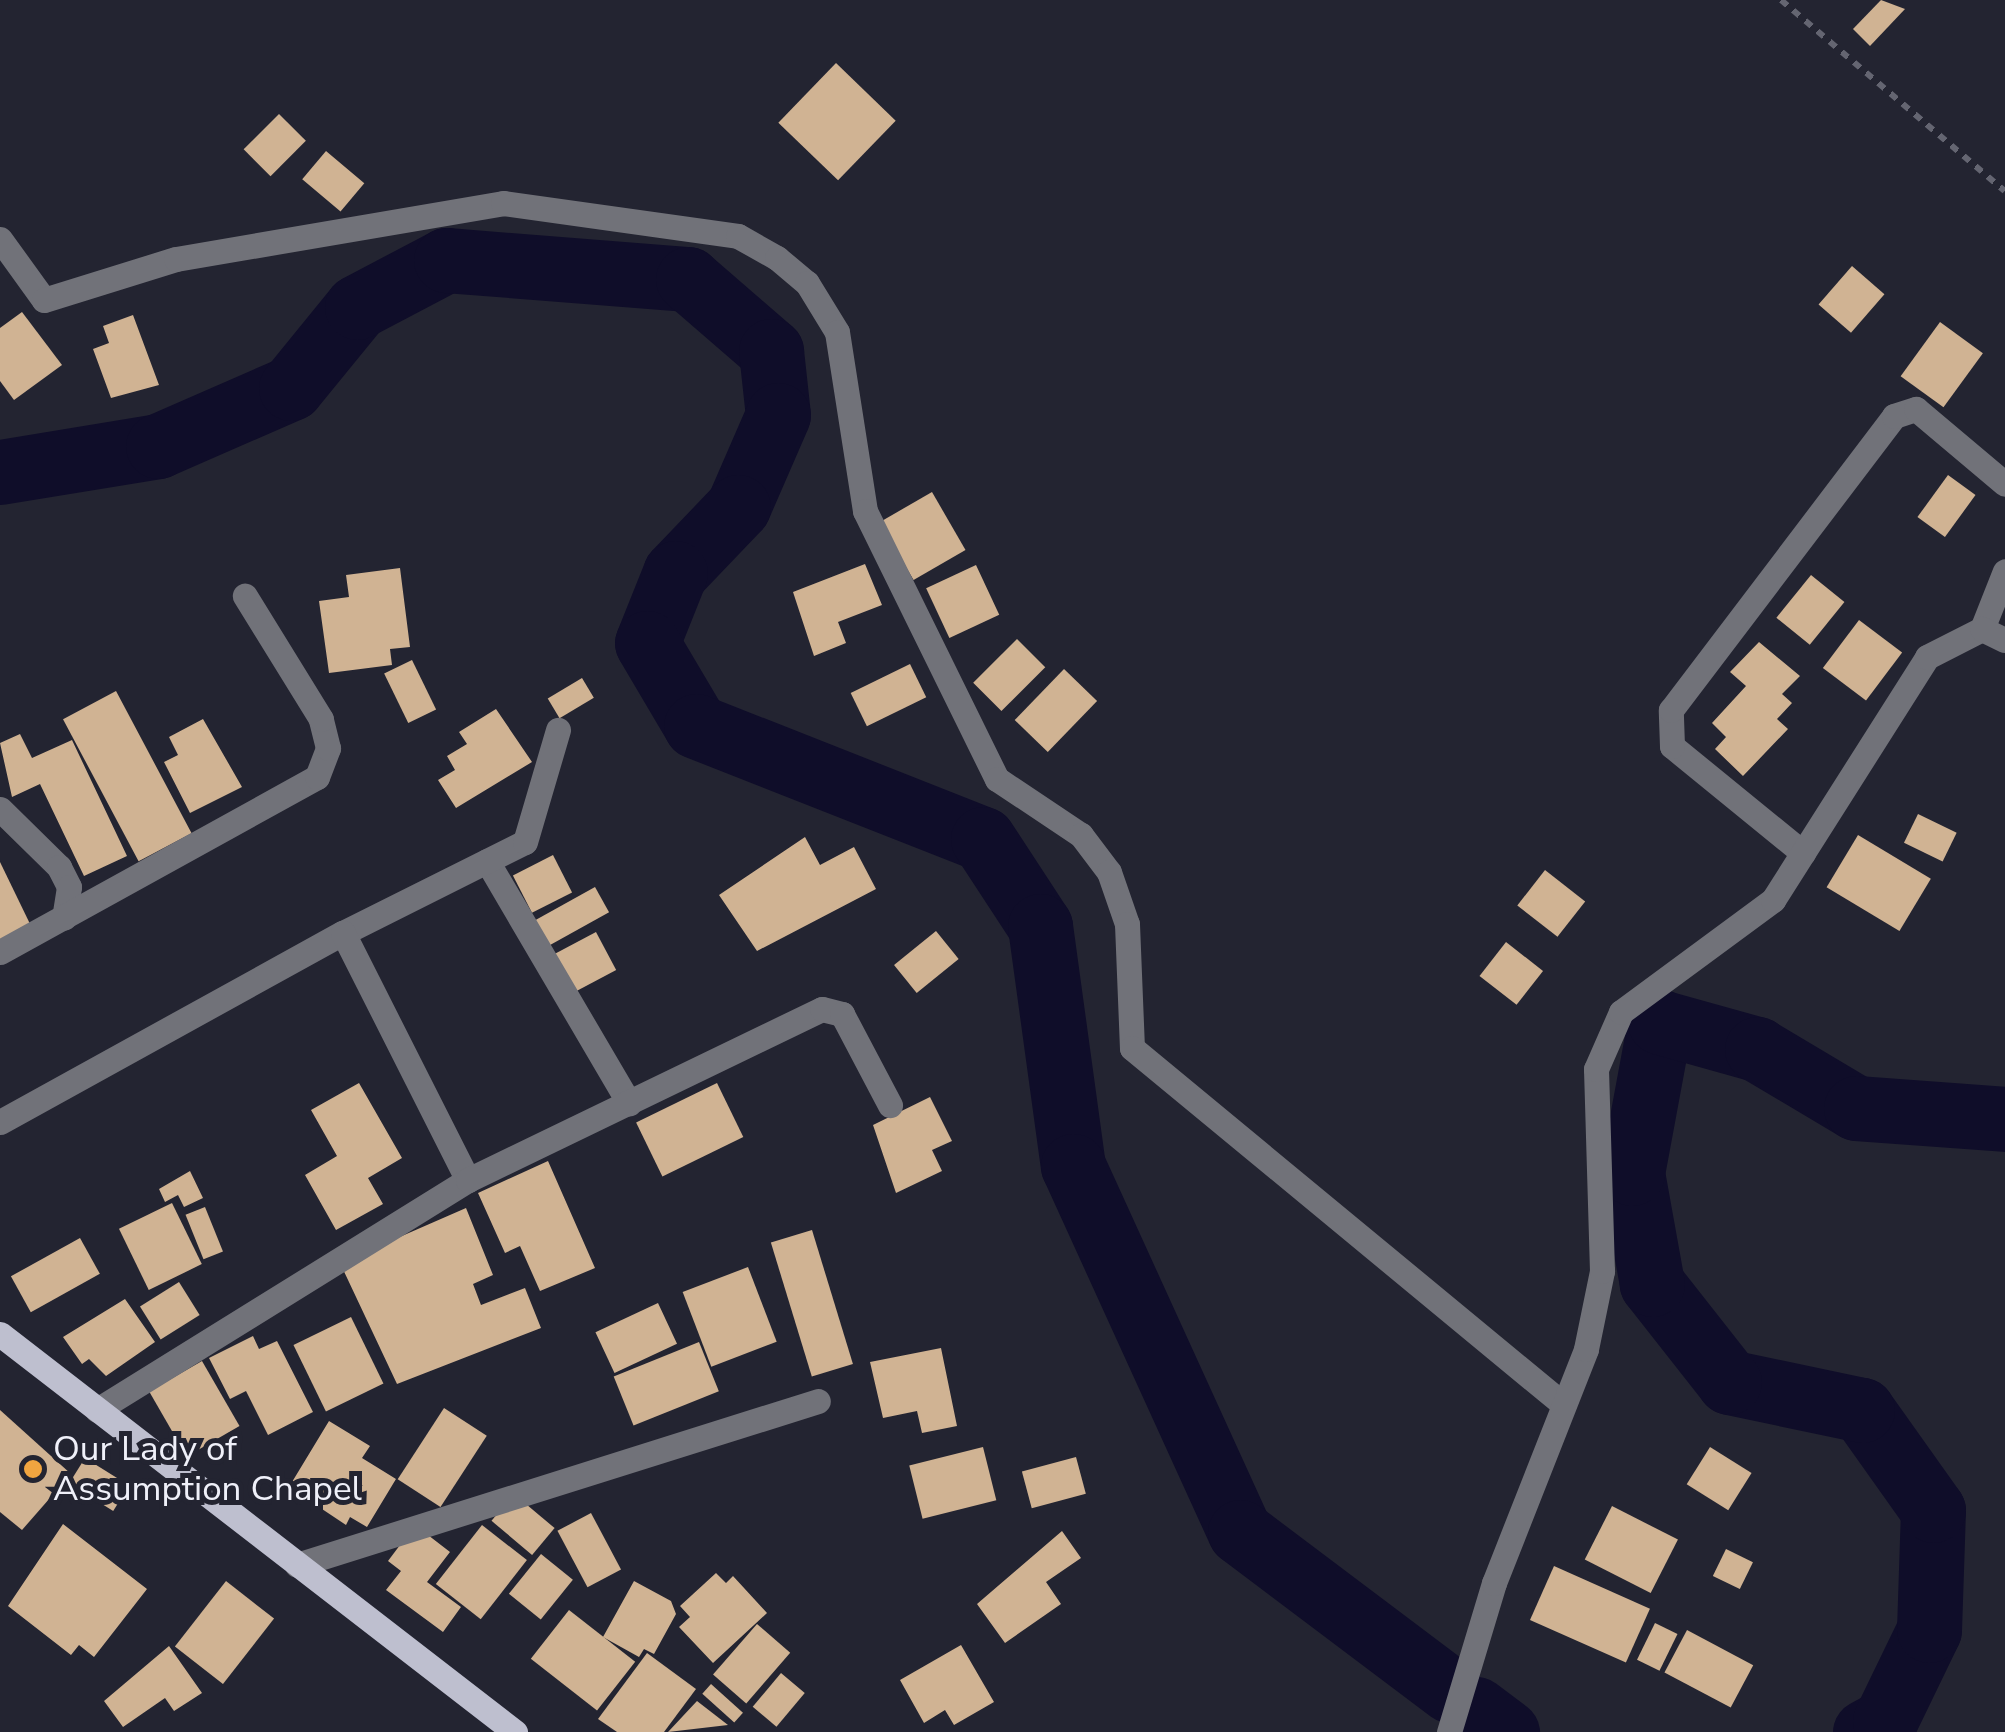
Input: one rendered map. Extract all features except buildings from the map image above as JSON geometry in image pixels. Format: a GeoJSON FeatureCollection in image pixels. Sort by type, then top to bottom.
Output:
{"type":"FeatureCollection","features":[{"type":"Feature","properties":{"kind":"main road"},"geometry":{"type":"LineString","coordinates":[[0,1334],[515,1732]]}},
{"type":"Feature","properties":{"kind":"street"},"geometry":{"type":"LineString","coordinates":[[0,239],[44,300],[176,259],[502,203],[738,236],[777,258],[807,283],[836,332],[865,512],[997,779],[1082,835],[1108,872],[1127,924],[1132,1048],[1564,1406]]}},
{"type":"Feature","properties":{"kind":"street"},"geometry":{"type":"LineString","coordinates":[[1802,853],[1672,746],[1671,710],[1894,416],[1916,409],[2005,484]]}},
{"type":"Feature","properties":{"kind":"street"},"geometry":{"type":"LineString","coordinates":[[1449,1732],[1564,1406],[1602,1271],[1596,1069],[1622,1012],[1773,900],[1927,657],[1993,634],[2005,571]]}},
{"type":"Feature","properties":{"kind":"street"},"geometry":{"type":"LineString","coordinates":[[0,952],[316,777],[328,748],[322,719],[246,596]]}},
{"type":"Feature","properties":{"kind":"street"},"geometry":{"type":"LineString","coordinates":[[0,1122],[343,933],[525,842],[558,730]]}},
{"type":"Feature","properties":{"kind":"street"},"geometry":{"type":"LineString","coordinates":[[0,809],[33,831],[59,866],[69,888],[64,918]]}},
{"type":"Feature","properties":{"kind":"street"},"geometry":{"type":"LineString","coordinates":[[487,861],[629,1103]]}},
{"type":"Feature","properties":{"kind":"street"},"geometry":{"type":"LineString","coordinates":[[343,933],[468,1180]]}},
{"type":"Feature","properties":{"kind":"street"},"geometry":{"type":"LineString","coordinates":[[97,1410],[468,1180],[822,1009],[842,1014],[890,1105]]}},
{"type":"Feature","properties":{"kind":"street"},"geometry":{"type":"LineString","coordinates":[[298,1565],[818,1400]]}},
{"type":"Feature","properties":{"kind":"path"},"geometry":{"type":"LineString","coordinates":[[1781,0],[2005,191]]}},
{"type":"Feature","properties":{"kind":"waterway"},"geometry":{"type":"LineString","coordinates":[[0,472],[158,446],[291,388],[357,307],[446,260],[688,279],[771,351],[778,415],[738,507],[675,573],[647,643],[696,726],[983,839],[1040,926],[1073,1166],[1240,1532],[1450,1690]]}},
{"type":"Feature","properties":{"kind":"waterway"},"geometry":{"type":"LineString","coordinates":[[1865,1732],[1885,1721],[1929,1630],[1933,1510],[1862,1410],[1729,1382],[1652,1284],[1632,1173],[1660,1022],[1757,1049],[1856,1108],[2005,1119]]}},
{"type":"Feature","properties":{"kind":"waterway"},"geometry":{"type":"LineString","coordinates":[[1476,1709],[1507,1732]]}},
{"type":"Feature","properties":{"kind":"place","name":"Our Lady of Assumption Chapel"},"geometry":{"type":"Point","coordinates":[33,1469]}}]}
